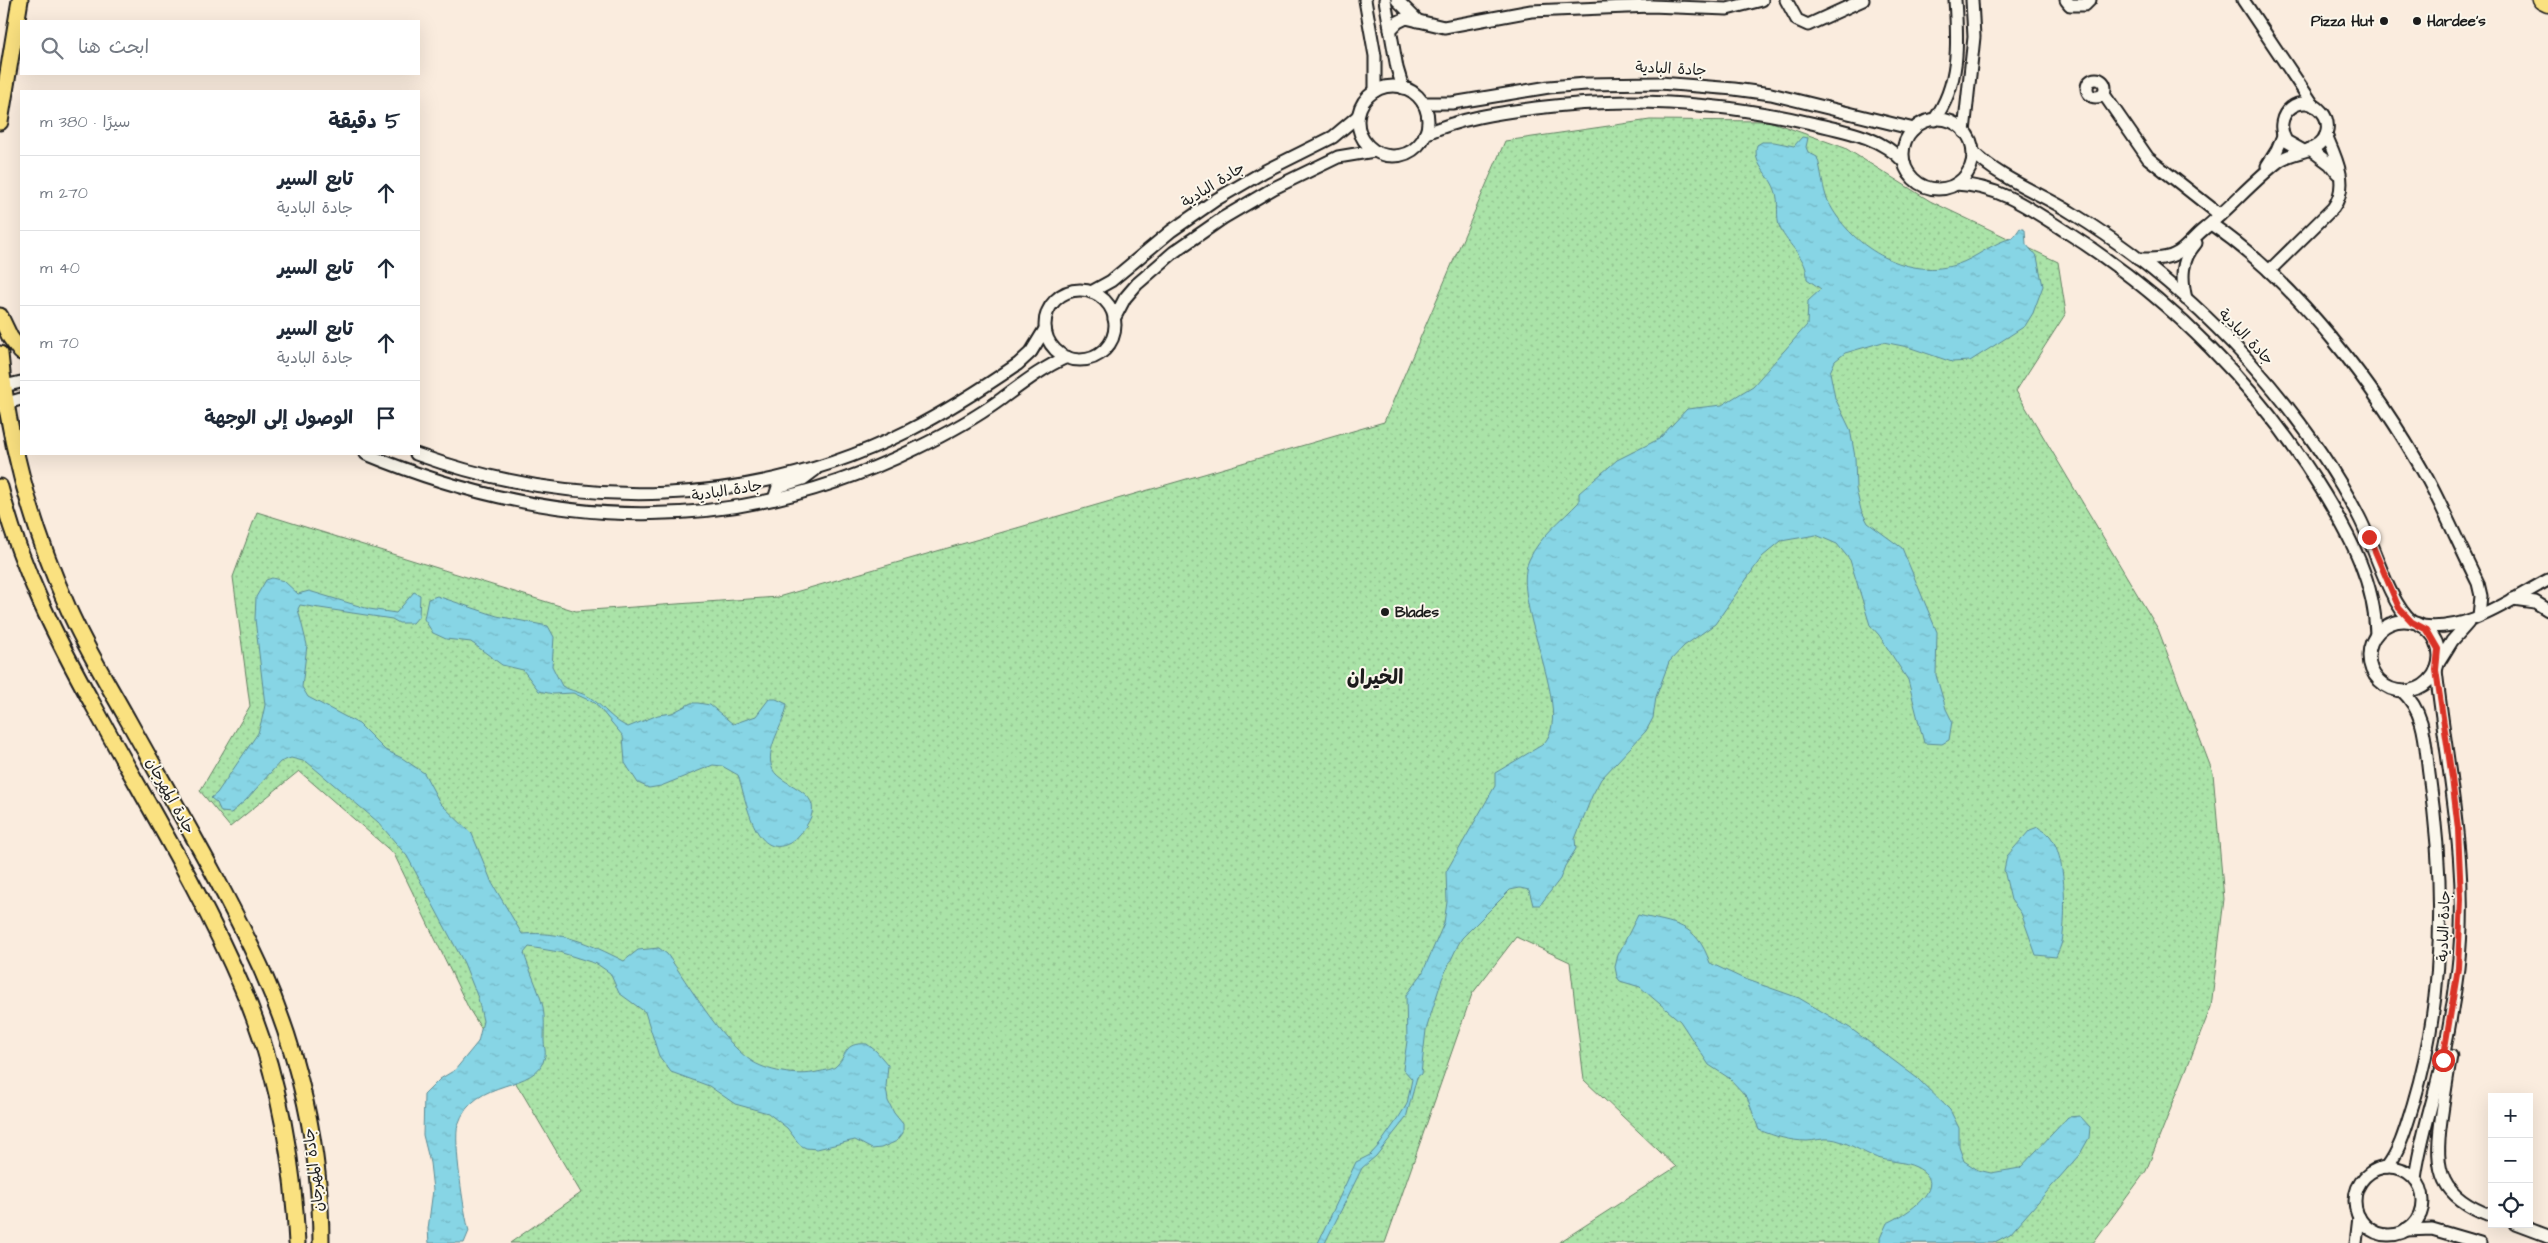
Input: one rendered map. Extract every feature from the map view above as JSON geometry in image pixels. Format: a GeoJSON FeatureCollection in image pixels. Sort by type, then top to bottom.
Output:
{"type":"FeatureCollection","features":[{"type":"Feature","properties":{"kind":"highway"},"geometry":{"type":"LineString","coordinates":[[2542,0],[2548,3]]}},
{"type":"Feature","properties":{"kind":"main road"},"geometry":{"type":"LineString","coordinates":[[0,122],[20,0]]}},
{"type":"Feature","properties":{"kind":"main road"},"geometry":{"type":"LineString","coordinates":[[0,316],[10,337],[20,351]]}},
{"type":"Feature","properties":{"kind":"main road","name":"جادة المهرجان"},"geometry":{"type":"LineString","coordinates":[[0,354],[3,404],[21,477],[47,558],[81,635],[235,914],[262,969],[279,1012],[298,1074],[313,1147],[321,1243]]}},
{"type":"Feature","properties":{"kind":"main road"},"geometry":{"type":"LineString","coordinates":[[21,477],[26,455]]}},
{"type":"Feature","properties":{"kind":"main road","name":"جادة المهرجان"},"geometry":{"type":"LineString","coordinates":[[0,487],[18,549],[50,624],[210,919],[242,986],[269,1061],[282,1112],[292,1173],[297,1243]]}},
{"type":"Feature","properties":{"kind":"street"},"geometry":{"type":"LineString","coordinates":[[1358,0],[1366,6],[1376,63],[1375,91]]}},
{"type":"Feature","properties":{"kind":"street"},"geometry":{"type":"LineString","coordinates":[[1385,0],[1403,88]]}},
{"type":"Feature","properties":{"kind":"street"},"geometry":{"type":"LineString","coordinates":[[1397,0],[1418,21]]}},
{"type":"Feature","properties":{"kind":"street"},"geometry":{"type":"LineString","coordinates":[[1390,30],[1403,19],[1444,26],[1538,11],[1651,6],[1719,9],[1762,0]]}},
{"type":"Feature","properties":{"kind":"street"},"geometry":{"type":"LineString","coordinates":[[1786,0],[1797,20],[1808,25],[1863,0]]}},
{"type":"Feature","properties":{"kind":"street"},"geometry":{"type":"LineString","coordinates":[[1904,162],[1904,148],[1914,129],[1934,120],[1946,102],[1952,88],[1957,36],[1955,0]]}},
{"type":"Feature","properties":{"kind":"street"},"geometry":{"type":"LineString","coordinates":[[1964,132],[1973,44],[1972,0]]}},
{"type":"Feature","properties":{"kind":"street"},"geometry":{"type":"LineString","coordinates":[[2066,0],[2073,5],[2085,5],[2090,0]]}},
{"type":"Feature","properties":{"kind":"street"},"geometry":{"type":"LineString","coordinates":[[2243,0],[2314,106],[2325,116],[2327,125],[2326,135],[2341,178],[2341,194],[2333,208],[2269,271]]}},
{"type":"Feature","properties":{"kind":"street"},"geometry":{"type":"LineString","coordinates":[[2290,68],[2296,89],[2291,107],[2281,123],[2283,136],[2290,145],[2306,149],[2330,164],[2341,178]]}},
{"type":"Feature","properties":{"kind":"street","name":"جادة البادية"},"geometry":{"type":"LineString","coordinates":[[1423,103],[1452,103],[1512,92],[1586,84],[1660,83],[1771,94],[1914,129]]}},
{"type":"Feature","properties":{"kind":"street"},"geometry":{"type":"LineString","coordinates":[[1114,319],[1105,301],[1091,292],[1076,290],[1060,296],[1047,314],[1045,329],[1054,349],[1067,357],[1085,359],[1100,353],[1111,340],[1114,319],[1125,298],[1137,284],[1190,240],[1222,218],[1274,188],[1338,157],[1374,151],[1390,156],[1406,153],[1419,144],[1425,134],[1427,114],[1423,103],[1416,95],[1403,88],[1389,86],[1375,91],[1364,102],[1358,116],[1359,132],[1374,151]]}},
{"type":"Feature","properties":{"kind":"street"},"geometry":{"type":"LineString","coordinates":[[2103,93],[2148,158],[2220,215]]}},
{"type":"Feature","properties":{"kind":"street"},"geometry":{"type":"LineString","coordinates":[[1425,134],[1456,121],[1507,111],[1584,103],[1678,102],[1763,112],[1833,128],[1883,144],[1904,162],[1915,180],[1928,187],[1942,189],[1956,184],[1979,185],[1999,192],[2086,244],[2166,305],[2232,370],[2281,429],[2351,537],[2374,601],[2376,635]]}},
{"type":"Feature","properties":{"kind":"street"},"geometry":{"type":"LineString","coordinates":[[2291,107],[2302,104],[2314,106]]}},
{"type":"Feature","properties":{"kind":"street","name":"جادة البادية"},"geometry":{"type":"LineString","coordinates":[[1091,292],[1111,281],[1171,231],[1217,199],[1265,171],[1333,137],[1358,116]]}},
{"type":"Feature","properties":{"kind":"street"},"geometry":{"type":"LineString","coordinates":[[1934,120],[1954,123],[1964,132],[1973,152],[1967,174],[1956,184]]}},
{"type":"Feature","properties":{"kind":"street"},"geometry":{"type":"LineString","coordinates":[[2138,259],[2163,258],[2174,255],[2210,225],[2264,172],[2285,157],[2320,144],[2326,135]]}},
{"type":"Feature","properties":{"kind":"street"},"geometry":{"type":"LineString","coordinates":[[2264,172],[2276,154],[2283,136]]}},
{"type":"Feature","properties":{"kind":"street","name":"جادة البادية"},"geometry":{"type":"LineString","coordinates":[[1973,152],[1989,166],[2072,212],[2138,259],[2186,299],[2254,367],[2316,446],[2358,514],[2399,608],[2417,624]]}},
{"type":"Feature","properties":{"kind":"street"},"geometry":{"type":"LineString","coordinates":[[2210,225],[2231,238],[2269,271],[2325,332],[2385,412],[2428,481],[2480,590],[2474,619],[2452,641],[2432,677],[2418,688],[2402,691],[2386,686],[2374,674],[2370,667],[2369,650],[2376,635],[2388,625],[2396,622],[2446,627],[2474,619],[2548,580]]}},
{"type":"Feature","properties":{"kind":"street"},"geometry":{"type":"LineString","coordinates":[[2186,299],[2182,279],[2183,266],[2188,255],[2210,225]]}},
{"type":"Feature","properties":{"kind":"street","name":"جادة البادية"},"geometry":{"type":"LineString","coordinates":[[419,455],[459,469],[517,483],[607,494],[667,494],[712,490],[758,482],[818,467],[885,442],[949,409],[1022,360],[1034,347],[1045,329]]}},
{"type":"Feature","properties":{"kind":"street","name":"جادة البادية"},"geometry":{"type":"LineString","coordinates":[[368,455],[403,469],[469,491],[508,501],[569,510],[660,514],[716,510],[774,499],[845,479],[916,449],[998,401],[1044,368],[1067,357]]}},
{"type":"Feature","properties":{"kind":"street"},"geometry":{"type":"LineString","coordinates":[[2,387],[20,382]]}},
{"type":"Feature","properties":{"kind":"street"},"geometry":{"type":"LineString","coordinates":[[3,404],[20,399]]}},
{"type":"Feature","properties":{"kind":"street"},"geometry":{"type":"LineString","coordinates":[[774,499],[778,487],[803,479],[818,467]]}},
{"type":"Feature","properties":{"kind":"street"},"geometry":{"type":"LineString","coordinates":[[2511,599],[2535,602],[2548,610]]}},
{"type":"Feature","properties":{"kind":"street"},"geometry":{"type":"LineString","coordinates":[[2417,624],[2436,642],[2437,666]]}},
{"type":"Feature","properties":{"kind":"street","name":"جادة البادية"},"geometry":{"type":"LineString","coordinates":[[2415,1179],[2418,1151],[2443,1060],[2458,968],[2461,899],[2458,829],[2437,666]]}},
{"type":"Feature","properties":{"kind":"street","name":"جادة البادية"},"geometry":{"type":"LineString","coordinates":[[2387,1167],[2400,1145],[2419,1084],[2429,1033],[2438,944],[2436,823],[2424,732],[2415,705],[2402,691]]}},
{"type":"Feature","properties":{"kind":"street"},"geometry":{"type":"LineString","coordinates":[[2458,968],[2458,1017],[2438,1141],[2438,1166],[2443,1180],[2458,1200],[2488,1214]]}},
{"type":"Feature","properties":{"kind":"street"},"geometry":{"type":"LineString","coordinates":[[2356,1243],[2359,1217],[2354,1201],[2359,1184],[2370,1172],[2387,1167],[2402,1170],[2415,1179],[2422,1192],[2422,1207],[2416,1221],[2406,1230],[2387,1239],[2372,1231],[2359,1217]]}},
{"type":"Feature","properties":{"kind":"street"},"geometry":{"type":"LineString","coordinates":[[2527,1228],[2548,1236]]}},
{"type":"Feature","properties":{"kind":"street"},"geometry":{"type":"LineString","coordinates":[[2406,1230],[2442,1231],[2480,1243]]}},
{"type":"Feature","properties":{"kind":"green space"},"geometry":{"type":"Polygon","coordinates":[[[1650,120],[1769,121],[1845,148],[1930,201],[2058,262],[2066,313],[2016,391],[2158,629],[2213,773],[2224,899],[2211,1007],[2146,1171],[2093,1243],[1558,1243],[1676,1167],[1584,1080],[1570,962],[1516,937],[1472,994],[1385,1243],[510,1243],[581,1193],[524,1096],[469,1009],[394,854],[299,771],[230,827],[200,791],[250,706],[233,577],[257,512],[576,611],[778,597],[1384,422],[1505,141],[1650,120]]]}},
{"type":"Feature","properties":{"kind":"water"},"geometry":{"type":"Polygon","coordinates":[[[1802,137],[1808,138],[1806,147],[1808,152],[1817,157],[1826,196],[1837,217],[1864,245],[1881,255],[1898,263],[1917,268],[1955,265],[1998,243],[2013,238],[2020,228],[2025,230],[2026,244],[2037,257],[2043,286],[2033,313],[2025,326],[1970,361],[1952,362],[1908,347],[1883,342],[1845,353],[1835,361],[1830,372],[1835,398],[1850,429],[1855,457],[1856,489],[1861,510],[1868,523],[1902,548],[1937,632],[1936,675],[1946,709],[1952,721],[1949,740],[1942,744],[1924,743],[1908,680],[1879,635],[1870,625],[1850,560],[1837,544],[1816,535],[1781,541],[1762,557],[1715,624],[1684,646],[1669,662],[1656,697],[1653,718],[1646,731],[1601,779],[1575,839],[1576,849],[1565,866],[1560,879],[1540,905],[1533,905],[1529,890],[1520,888],[1510,890],[1462,938],[1442,979],[1426,1030],[1421,1074],[1417,1077],[1406,1118],[1376,1156],[1362,1168],[1325,1243],[1318,1243],[1356,1162],[1370,1155],[1380,1144],[1407,1104],[1412,1079],[1403,1069],[1407,1041],[1406,995],[1422,974],[1444,923],[1447,902],[1446,872],[1495,786],[1495,773],[1542,745],[1551,730],[1552,709],[1548,684],[1528,603],[1525,579],[1529,560],[1545,536],[1579,502],[1579,493],[1617,460],[1659,439],[1687,409],[1722,405],[1753,386],[1807,325],[1808,301],[1821,289],[1807,279],[1801,258],[1780,228],[1775,190],[1759,164],[1756,152],[1757,145],[1762,142],[1794,146],[1802,137]]]}},
{"type":"Feature","properties":{"kind":"water"},"geometry":{"type":"Polygon","coordinates":[[[272,578],[284,581],[298,594],[309,591],[369,609],[396,613],[414,592],[420,595],[419,616],[413,623],[399,623],[392,619],[300,605],[298,609],[307,645],[302,687],[308,697],[359,724],[385,750],[402,758],[424,773],[440,803],[472,834],[492,883],[522,934],[563,936],[587,944],[624,961],[638,950],[659,948],[667,954],[727,1039],[750,1060],[773,1070],[801,1074],[831,1069],[839,1063],[849,1047],[867,1044],[888,1065],[886,1087],[888,1101],[894,1113],[903,1124],[903,1133],[897,1141],[881,1148],[872,1149],[855,1140],[817,1149],[806,1148],[800,1145],[787,1128],[768,1113],[735,1104],[709,1086],[671,1072],[659,1056],[645,1012],[619,993],[610,973],[597,964],[559,952],[529,947],[524,953],[543,1007],[545,1056],[540,1068],[530,1076],[490,1091],[477,1098],[466,1109],[458,1125],[457,1146],[464,1209],[469,1231],[464,1243],[429,1243],[428,1229],[433,1190],[430,1163],[423,1135],[424,1095],[440,1079],[455,1070],[478,1042],[483,1021],[478,998],[464,963],[407,856],[378,822],[307,762],[291,758],[280,762],[246,800],[231,813],[221,812],[217,803],[211,798],[217,793],[258,733],[262,719],[265,705],[255,619],[256,597],[266,580],[272,578]]]}},
{"type":"Feature","properties":{"kind":"water"},"geometry":{"type":"Polygon","coordinates":[[[437,596],[497,616],[548,626],[554,637],[552,666],[562,686],[591,698],[628,727],[658,715],[672,713],[691,703],[710,705],[733,724],[756,716],[769,699],[776,699],[787,704],[773,745],[771,762],[773,770],[777,775],[804,793],[809,799],[812,805],[812,813],[807,825],[797,838],[790,843],[778,846],[768,843],[760,836],[748,811],[738,775],[722,766],[713,765],[661,786],[649,788],[638,783],[625,763],[623,736],[595,703],[573,693],[553,694],[539,691],[523,670],[502,665],[471,642],[446,639],[433,633],[424,619],[428,599],[437,596]]]}},
{"type":"Feature","properties":{"kind":"water"},"geometry":{"type":"Polygon","coordinates":[[[2038,827],[2049,835],[2055,845],[2062,869],[2064,924],[2061,946],[2056,957],[2036,955],[2021,913],[2011,900],[2004,870],[2007,856],[2030,830],[2038,827]]]}},
{"type":"Feature","properties":{"kind":"water"},"geometry":{"type":"Polygon","coordinates":[[[1638,915],[1683,927],[1698,939],[1710,963],[1742,978],[1799,998],[1850,1028],[1917,1078],[1950,1110],[1959,1128],[1959,1147],[1964,1161],[1978,1170],[1991,1173],[2020,1168],[2068,1117],[2080,1116],[2090,1127],[2089,1138],[2080,1154],[2010,1234],[1993,1243],[1880,1243],[1880,1238],[1887,1223],[1914,1207],[1928,1191],[1930,1182],[1926,1174],[1911,1165],[1875,1157],[1835,1140],[1794,1140],[1759,1130],[1747,1097],[1729,1078],[1709,1065],[1680,1021],[1640,987],[1620,981],[1617,977],[1615,967],[1618,955],[1638,915]]]}},
{"type":"Feature","properties":{"kind":"place","name":"Pizza Hut"},"geometry":{"type":"Point","coordinates":[2384,21]}},
{"type":"Feature","properties":{"kind":"place","name":"Hardee's"},"geometry":{"type":"Point","coordinates":[2417,21]}},
{"type":"Feature","properties":{"kind":"place","name":"Blades"},"geometry":{"type":"Point","coordinates":[1385,612]}},
{"type":"Feature","properties":{"kind":"district","name":"الخيران"},"geometry":{"type":"Point","coordinates":[1375,678]}},
{"type":"Feature","properties":{"kind":"route"},"geometry":{"type":"LineString","coordinates":[[2369,537],[2399,608],[2407,618],[2422,626],[2432,636],[2436,642],[2439,656],[2436,670],[2458,829],[2461,899],[2458,968],[2443,1060]]}}]}
